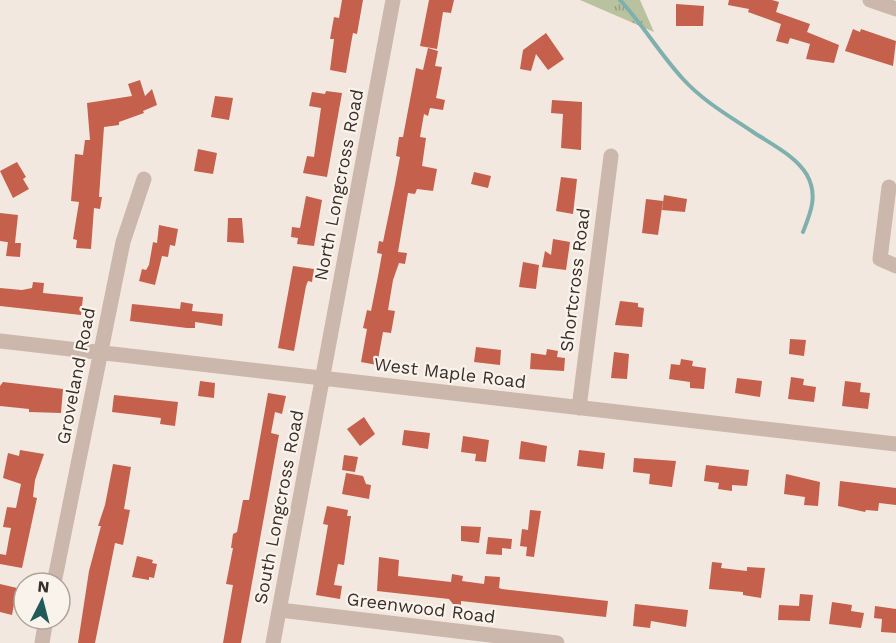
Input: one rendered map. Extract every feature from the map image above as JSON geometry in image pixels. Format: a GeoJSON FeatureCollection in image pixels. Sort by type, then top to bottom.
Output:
{"type":"FeatureCollection","features":[{"type":"Feature","properties":{"kind":"street","name":"North Longcross Road"},"geometry":{"type":"LineString","coordinates":[[323,378],[393,0]]}},
{"type":"Feature","properties":{"kind":"street"},"geometry":{"type":"LineString","coordinates":[[870,0],[896,9]]}},
{"type":"Feature","properties":{"kind":"street","name":"Shortcross Road"},"geometry":{"type":"LineString","coordinates":[[579,408],[610,156]]}},
{"type":"Feature","properties":{"kind":"street","name":"Groveland Road"},"geometry":{"type":"LineString","coordinates":[[56,571],[123,242],[144,179]]}},
{"type":"Feature","properties":{"kind":"street"},"geometry":{"type":"LineString","coordinates":[[889,187],[880,259],[896,266]]}},
{"type":"Feature","properties":{"kind":"street","name":"West Maple Road"},"geometry":{"type":"LineString","coordinates":[[0,341],[896,444]]}},
{"type":"Feature","properties":{"kind":"street","name":"South Longcross Road"},"geometry":{"type":"LineString","coordinates":[[273,643],[323,378]]}},
{"type":"Feature","properties":{"kind":"street","name":"Greenwood Road"},"geometry":{"type":"LineString","coordinates":[[280,610],[557,643]]}},
{"type":"Feature","properties":{"kind":"green space"},"geometry":{"type":"Polygon","coordinates":[[[580,0],[640,0],[654,32],[580,0]]]}},
{"type":"Feature","properties":{"kind":"building"},"geometry":{"type":"Polygon","coordinates":[[[342,0],[363,0],[357,34],[353,33],[346,73],[330,70],[334,39],[330,39],[334,17],[339,18],[342,0]]]}},
{"type":"Feature","properties":{"kind":"building"},"geometry":{"type":"Polygon","coordinates":[[[429,0],[454,0],[451,13],[443,12],[437,49],[420,46],[429,0]]]}},
{"type":"Feature","properties":{"kind":"building"},"geometry":{"type":"Polygon","coordinates":[[[729,0],[779,2],[776,12],[810,24],[807,32],[839,45],[834,63],[806,59],[810,44],[790,38],[788,44],[776,41],[781,24],[748,12],[749,9],[728,5],[729,0]]]}},
{"type":"Feature","properties":{"kind":"building"},"geometry":{"type":"Polygon","coordinates":[[[676,4],[704,6],[703,26],[676,26],[676,4]]]}},
{"type":"Feature","properties":{"kind":"building"},"geometry":{"type":"Polygon","coordinates":[[[853,29],[860,32],[861,29],[896,41],[893,66],[845,51],[853,29]]]}},
{"type":"Feature","properties":{"kind":"building"},"geometry":{"type":"Polygon","coordinates":[[[546,33],[564,59],[548,70],[536,54],[531,71],[520,69],[523,50],[546,33]]]}},
{"type":"Feature","properties":{"kind":"building"},"geometry":{"type":"Polygon","coordinates":[[[428,48],[438,51],[435,66],[442,67],[436,98],[445,100],[443,110],[430,108],[428,116],[424,114],[420,137],[426,138],[422,166],[437,169],[433,191],[417,189],[415,194],[408,193],[398,252],[407,253],[405,264],[399,263],[393,280],[388,310],[395,311],[391,333],[383,332],[377,365],[361,362],[367,329],[363,328],[367,310],[371,311],[378,276],[382,254],[377,253],[379,241],[383,242],[395,184],[400,157],[396,156],[399,137],[403,137],[416,68],[423,70],[428,48]]]}},
{"type":"Feature","properties":{"kind":"building"},"geometry":{"type":"Polygon","coordinates":[[[140,80],[145,96],[152,89],[157,105],[143,111],[144,113],[119,122],[119,125],[104,127],[99,197],[102,197],[100,209],[94,208],[91,249],[76,248],[77,240],[73,239],[79,202],[71,201],[75,154],[83,155],[85,140],[90,140],[87,103],[132,96],[128,84],[140,80]]]}},
{"type":"Feature","properties":{"kind":"building"},"geometry":{"type":"Polygon","coordinates":[[[326,91],[342,93],[327,177],[303,173],[307,156],[314,157],[321,108],[309,106],[312,92],[325,94],[326,91]]]}},
{"type":"Feature","properties":{"kind":"building"},"geometry":{"type":"Polygon","coordinates":[[[215,96],[233,98],[229,120],[211,117],[215,96]]]}},
{"type":"Feature","properties":{"kind":"building"},"geometry":{"type":"Polygon","coordinates":[[[552,100],[582,102],[581,150],[561,148],[563,114],[551,113],[552,100]]]}},
{"type":"Feature","properties":{"kind":"building"},"geometry":{"type":"Polygon","coordinates":[[[198,149],[217,153],[213,174],[194,171],[198,149]]]}},
{"type":"Feature","properties":{"kind":"building"},"geometry":{"type":"Polygon","coordinates":[[[17,162],[26,177],[23,179],[29,189],[13,198],[0,171],[17,162]]]}},
{"type":"Feature","properties":{"kind":"building"},"geometry":{"type":"Polygon","coordinates":[[[474,172],[491,176],[488,188],[471,184],[474,172]]]}},
{"type":"Feature","properties":{"kind":"building"},"geometry":{"type":"Polygon","coordinates":[[[561,177],[577,179],[573,214],[556,211],[561,177]]]}},
{"type":"Feature","properties":{"kind":"building"},"geometry":{"type":"Polygon","coordinates":[[[664,195],[687,199],[685,212],[662,210],[664,195]]]}},
{"type":"Feature","properties":{"kind":"building"},"geometry":{"type":"Polygon","coordinates":[[[306,196],[322,200],[314,246],[297,244],[298,238],[291,237],[292,227],[300,228],[306,196]]]}},
{"type":"Feature","properties":{"kind":"building"},"geometry":{"type":"Polygon","coordinates":[[[646,199],[663,201],[658,235],[642,233],[646,199]]]}},
{"type":"Feature","properties":{"kind":"building"},"geometry":{"type":"Polygon","coordinates":[[[0,213],[18,215],[15,243],[21,243],[20,257],[6,256],[8,242],[0,241],[0,213]]]}},
{"type":"Feature","properties":{"kind":"building"},"geometry":{"type":"Polygon","coordinates":[[[228,218],[242,218],[244,243],[227,242],[228,218]]]}},
{"type":"Feature","properties":{"kind":"building"},"geometry":{"type":"Polygon","coordinates":[[[159,225],[178,229],[175,246],[170,245],[168,257],[162,256],[155,285],[139,281],[142,269],[146,270],[149,265],[153,242],[157,243],[159,225]]]}},
{"type":"Feature","properties":{"kind":"building"},"geometry":{"type":"Polygon","coordinates":[[[553,239],[570,242],[566,270],[542,267],[545,251],[551,255],[553,239]]]}},
{"type":"Feature","properties":{"kind":"building"},"geometry":{"type":"Polygon","coordinates":[[[523,262],[539,265],[536,289],[519,287],[523,262]]]}},
{"type":"Feature","properties":{"kind":"building"},"geometry":{"type":"Polygon","coordinates":[[[293,266],[314,269],[312,282],[308,281],[306,286],[294,351],[278,348],[293,266]]]}},
{"type":"Feature","properties":{"kind":"building"},"geometry":{"type":"Polygon","coordinates":[[[33,282],[44,283],[43,293],[83,297],[81,315],[0,306],[0,288],[22,290],[32,288],[33,282]]]}},
{"type":"Feature","properties":{"kind":"building"},"geometry":{"type":"Polygon","coordinates":[[[620,301],[638,303],[638,307],[644,308],[642,327],[615,325],[620,301]]]}},
{"type":"Feature","properties":{"kind":"building"},"geometry":{"type":"Polygon","coordinates":[[[181,302],[193,304],[192,311],[223,314],[222,326],[195,322],[195,328],[187,328],[130,321],[132,304],[180,309],[181,302]]]}},
{"type":"Feature","properties":{"kind":"building"},"geometry":{"type":"Polygon","coordinates":[[[790,339],[806,340],[804,356],[789,354],[790,339]]]}},
{"type":"Feature","properties":{"kind":"building"},"geometry":{"type":"Polygon","coordinates":[[[476,347],[501,350],[500,365],[474,362],[476,347]]]}},
{"type":"Feature","properties":{"kind":"building"},"geometry":{"type":"Polygon","coordinates":[[[547,349],[558,351],[557,357],[565,358],[564,371],[530,369],[531,353],[546,355],[547,349]]]}},
{"type":"Feature","properties":{"kind":"building"},"geometry":{"type":"Polygon","coordinates":[[[614,352],[629,354],[627,379],[611,378],[614,352]]]}},
{"type":"Feature","properties":{"kind":"building"},"geometry":{"type":"Polygon","coordinates":[[[681,359],[693,361],[692,366],[706,368],[704,389],[690,388],[690,382],[669,379],[671,364],[680,365],[681,359]]]}},
{"type":"Feature","properties":{"kind":"building"},"geometry":{"type":"Polygon","coordinates":[[[791,377],[804,379],[803,385],[816,387],[814,402],[788,399],[791,377]]]}},
{"type":"Feature","properties":{"kind":"building"},"geometry":{"type":"Polygon","coordinates":[[[737,378],[762,381],[760,397],[735,393],[737,378]]]}},
{"type":"Feature","properties":{"kind":"building"},"geometry":{"type":"Polygon","coordinates":[[[200,381],[215,383],[214,398],[198,396],[200,381]]]}},
{"type":"Feature","properties":{"kind":"building"},"geometry":{"type":"Polygon","coordinates":[[[845,381],[861,383],[860,392],[870,393],[868,409],[842,406],[845,381]]]}},
{"type":"Feature","properties":{"kind":"building"},"geometry":{"type":"Polygon","coordinates":[[[3,382],[63,389],[61,413],[29,412],[29,409],[0,406],[0,386],[3,382]]]}},
{"type":"Feature","properties":{"kind":"building"},"geometry":{"type":"Polygon","coordinates":[[[268,393],[286,396],[282,414],[275,412],[271,433],[279,435],[241,643],[223,643],[233,585],[226,584],[233,548],[231,548],[233,534],[237,532],[243,500],[249,500],[268,393]]]}},
{"type":"Feature","properties":{"kind":"building"},"geometry":{"type":"Polygon","coordinates":[[[114,395],[178,402],[175,426],[160,424],[161,418],[112,412],[114,395]]]}},
{"type":"Feature","properties":{"kind":"building"},"geometry":{"type":"Polygon","coordinates":[[[364,417],[375,434],[360,446],[347,429],[364,417]]]}},
{"type":"Feature","properties":{"kind":"building"},"geometry":{"type":"Polygon","coordinates":[[[404,430],[430,433],[428,449],[402,445],[404,430]]]}},
{"type":"Feature","properties":{"kind":"building"},"geometry":{"type":"Polygon","coordinates":[[[463,436],[489,440],[486,462],[475,461],[476,454],[461,452],[463,436]]]}},
{"type":"Feature","properties":{"kind":"building"},"geometry":{"type":"Polygon","coordinates":[[[521,441],[547,446],[545,462],[519,459],[521,441]]]}},
{"type":"Feature","properties":{"kind":"building"},"geometry":{"type":"Polygon","coordinates":[[[20,450],[44,454],[35,480],[33,497],[37,498],[22,568],[0,564],[0,554],[6,555],[11,528],[3,527],[7,507],[16,508],[21,484],[3,478],[8,453],[19,456],[20,450]]]}},
{"type":"Feature","properties":{"kind":"building"},"geometry":{"type":"Polygon","coordinates":[[[579,450],[605,453],[603,469],[577,466],[579,450]]]}},
{"type":"Feature","properties":{"kind":"building"},"geometry":{"type":"Polygon","coordinates":[[[344,455],[358,457],[355,472],[342,470],[344,455]]]}},
{"type":"Feature","properties":{"kind":"building"},"geometry":{"type":"Polygon","coordinates":[[[634,458],[676,461],[672,487],[649,484],[650,474],[633,472],[634,458]]]}},
{"type":"Feature","properties":{"kind":"building"},"geometry":{"type":"Polygon","coordinates":[[[113,464],[131,467],[124,509],[130,510],[123,545],[115,543],[95,643],[78,643],[89,571],[101,526],[98,526],[105,505],[113,464]]]}},
{"type":"Feature","properties":{"kind":"building"},"geometry":{"type":"Polygon","coordinates":[[[706,465],[749,470],[747,486],[732,485],[732,491],[718,489],[719,483],[704,481],[706,465]]]}},
{"type":"Feature","properties":{"kind":"building"},"geometry":{"type":"Polygon","coordinates":[[[346,473],[363,476],[366,484],[371,485],[369,499],[342,494],[346,473]]]}},
{"type":"Feature","properties":{"kind":"building"},"geometry":{"type":"Polygon","coordinates":[[[786,474],[820,482],[818,506],[804,505],[805,497],[784,494],[786,474]]]}},
{"type":"Feature","properties":{"kind":"building"},"geometry":{"type":"Polygon","coordinates":[[[840,481],[896,488],[896,505],[879,503],[878,511],[866,510],[865,512],[838,506],[840,481]]]}},
{"type":"Feature","properties":{"kind":"building"},"geometry":{"type":"Polygon","coordinates":[[[327,506],[348,510],[347,516],[351,516],[344,565],[338,564],[334,585],[342,586],[340,599],[316,595],[328,525],[323,524],[327,506]]]}},
{"type":"Feature","properties":{"kind":"building"},"geometry":{"type":"Polygon","coordinates":[[[530,510],[541,511],[534,557],[526,556],[527,547],[520,546],[522,529],[528,530],[530,510]]]}},
{"type":"Feature","properties":{"kind":"building"},"geometry":{"type":"Polygon","coordinates":[[[461,526],[481,527],[479,543],[461,541],[461,526]]]}},
{"type":"Feature","properties":{"kind":"building"},"geometry":{"type":"Polygon","coordinates":[[[488,537],[512,539],[511,549],[502,548],[502,555],[486,554],[488,537]]]}},
{"type":"Feature","properties":{"kind":"building"},"geometry":{"type":"Polygon","coordinates":[[[137,556],[153,560],[152,563],[157,564],[154,578],[149,577],[149,580],[132,577],[137,556]]]}},
{"type":"Feature","properties":{"kind":"building"},"geometry":{"type":"Polygon","coordinates":[[[379,557],[399,560],[398,576],[451,582],[452,574],[463,576],[462,581],[484,584],[485,576],[500,577],[499,588],[502,589],[608,601],[606,617],[461,601],[461,605],[453,604],[449,599],[377,591],[379,557]]]}},
{"type":"Feature","properties":{"kind":"building"},"geometry":{"type":"Polygon","coordinates":[[[712,562],[722,563],[721,568],[747,571],[747,567],[765,568],[761,598],[743,595],[743,592],[709,589],[712,562]]]}},
{"type":"Feature","properties":{"kind":"building"},"geometry":{"type":"Polygon","coordinates":[[[0,584],[12,587],[12,615],[0,612],[0,584]]]}},
{"type":"Feature","properties":{"kind":"building"},"geometry":{"type":"Polygon","coordinates":[[[800,594],[813,595],[810,621],[778,620],[779,605],[799,606],[800,594]]]}},
{"type":"Feature","properties":{"kind":"building"},"geometry":{"type":"Polygon","coordinates":[[[832,602],[852,605],[851,611],[864,613],[861,628],[829,624],[832,602]]]}},
{"type":"Feature","properties":{"kind":"building"},"geometry":{"type":"Polygon","coordinates":[[[635,604],[688,610],[686,627],[651,621],[650,628],[633,626],[635,604]]]}},
{"type":"Feature","properties":{"kind":"building"},"geometry":{"type":"Polygon","coordinates":[[[875,606],[896,609],[896,633],[881,632],[882,619],[874,618],[875,606]]]}},
{"type":"Feature","properties":{"kind":"waterway"},"geometry":{"type":"LineString","coordinates":[[620,0],[691,87],[716,108],[783,151],[802,168],[810,182],[813,197],[803,232]]}}]}
